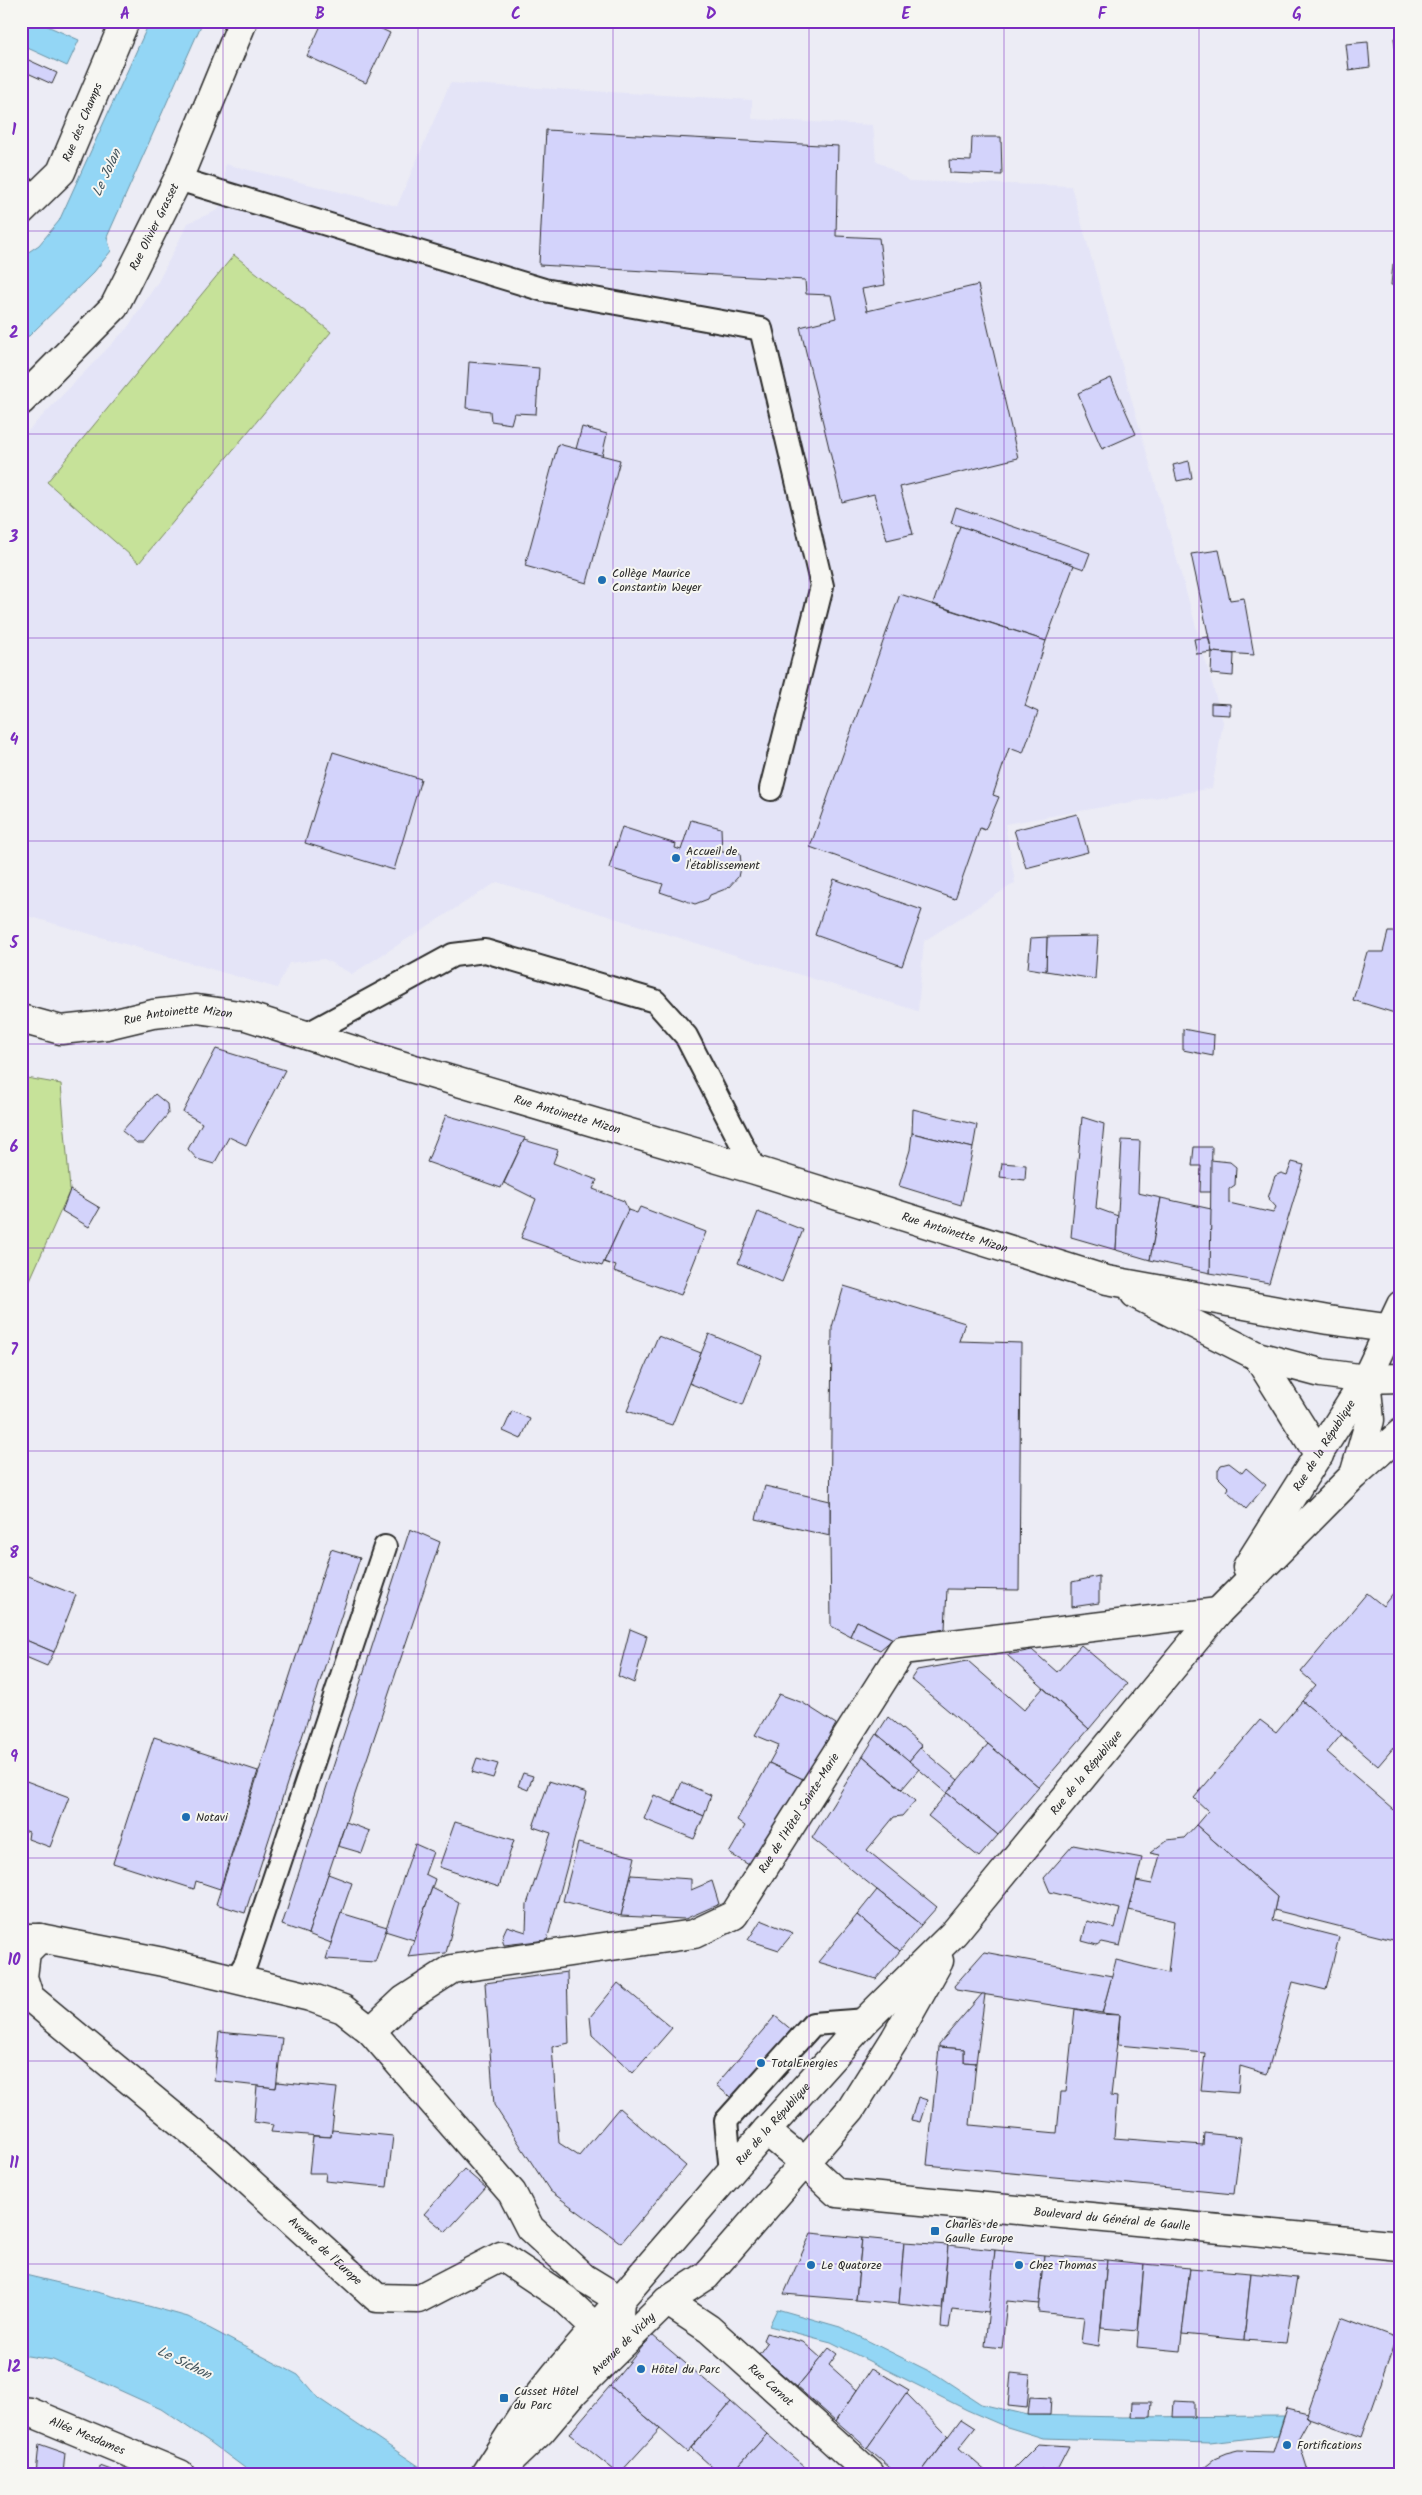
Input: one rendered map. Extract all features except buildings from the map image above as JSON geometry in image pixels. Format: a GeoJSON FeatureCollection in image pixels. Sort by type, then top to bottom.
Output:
{"type":"FeatureCollection","features":[{"type":"Feature","properties":{"kind":"main road","name":"Rue des Champs"},"geometry":{"type":"LineString","coordinates":[[21,212],[61,172],[125,21]]}},
{"type":"Feature","properties":{"kind":"main road","name":"Rue Olivier Grasset"},"geometry":{"type":"LineString","coordinates":[[21,401],[114,307],[178,179],[243,21]]}},
{"type":"Feature","properties":{"kind":"main road","name":"Rue Antoinette Mizon"},"geometry":{"type":"LineString","coordinates":[[21,1019],[61,1030],[107,1025],[153,1014],[197,1009],[246,1016],[394,1063],[756,1170],[1107,1280],[1328,1320],[1398,1321]]}},
{"type":"Feature","properties":{"kind":"main road","name":"Rue Antoinette Mizon"},"geometry":{"type":"LineString","coordinates":[[1107,1280],[1257,1356],[1321,1373],[1366,1379],[1401,1378]]}},
{"type":"Feature","properties":{"kind":"main road","name":"Rue de la République"},"geometry":{"type":"LineString","coordinates":[[1218,1612],[1319,1455],[1366,1379],[1398,1321]]}},
{"type":"Feature","properties":{"kind":"main road"},"geometry":{"type":"LineString","coordinates":[[1257,1356],[1319,1455]]}},
{"type":"Feature","properties":{"kind":"main road"},"geometry":{"type":"LineString","coordinates":[[1354,1475],[1370,1420],[1366,1379],[1401,1363]]}},
{"type":"Feature","properties":{"kind":"main road","name":"Rue de la République"},"geometry":{"type":"LineString","coordinates":[[612,2314],[766,2131],[866,2020],[954,1933],[1218,1612],[1354,1475],[1401,1433]]}},
{"type":"Feature","properties":{"kind":"main road","name":"Rue de l'Hôtel Sainte-Marie"},"geometry":{"type":"LineString","coordinates":[[371,2031],[404,2000],[452,1969],[694,1934],[734,1915],[902,1650],[1218,1612]]}},
{"type":"Feature","properties":{"kind":"main road","name":"Rue de la République"},"geometry":{"type":"LineString","coordinates":[[667,2301],[706,2276],[852,2109],[895,2039],[954,1933]]}},
{"type":"Feature","properties":{"kind":"main road"},"geometry":{"type":"LineString","coordinates":[[25,1993],[23,1976],[26,1952],[31,1938],[162,1962],[310,1997],[343,2009],[371,2031],[512,2193],[530,2228],[584,2278],[612,2314]]}},
{"type":"Feature","properties":{"kind":"main road","name":"Avenue de l'Europe"},"geometry":{"type":"LineString","coordinates":[[25,1993],[220,2155],[377,2298],[418,2299],[501,2256],[530,2228]]}},
{"type":"Feature","properties":{"kind":"main road","name":"Boulevard du Général de Gaulle"},"geometry":{"type":"LineString","coordinates":[[766,2131],[837,2193],[1401,2246]]}},
{"type":"Feature","properties":{"kind":"main road"},"geometry":{"type":"LineString","coordinates":[[501,2256],[565,2299],[612,2314],[667,2301]]}},
{"type":"Feature","properties":{"kind":"main road","name":"Avenue de Vichy"},"geometry":{"type":"LineString","coordinates":[[497,2474],[541,2431],[574,2392],[667,2301]]}},
{"type":"Feature","properties":{"kind":"main road","name":"Rue Carnot"},"geometry":{"type":"LineString","coordinates":[[667,2301],[709,2329],[870,2474]]}},
{"type":"Feature","properties":{"kind":"main road"},"geometry":{"type":"LineString","coordinates":[[574,2392],[612,2314]]}},
{"type":"Feature","properties":{"kind":"main road"},"geometry":{"type":"LineString","coordinates":[[485,2474],[523,2415],[612,2314]]}},
{"type":"Feature","properties":{"kind":"main road","name":"Allée Mesdames"},"geometry":{"type":"LineString","coordinates":[[21,2411],[30,2412],[180,2474]]}},
{"type":"Feature","properties":{"kind":"lane"},"geometry":{"type":"LineString","coordinates":[[178,179],[544,290],[761,329],[822,586],[771,789]]}},
{"type":"Feature","properties":{"kind":"lane"},"geometry":{"type":"LineString","coordinates":[[306,1035],[453,955],[485,951],[655,1001],[686,1036],[756,1170]]}},
{"type":"Feature","properties":{"kind":"lane"},"geometry":{"type":"LineString","coordinates":[[236,1979],[246,1963],[385,1547]]}},
{"type":"Feature","properties":{"kind":"lane"},"geometry":{"type":"LineString","coordinates":[[731,2172],[726,2121],[813,2024],[866,2020]]}},
{"type":"Feature","properties":{"kind":"shaded area","name":"Collège Maurice Constantin Weyer"},"geometry":{"type":"Polygon","coordinates":[[[450,83],[752,100],[752,119],[873,125],[876,160],[910,181],[1071,186],[1223,722],[1212,788],[1005,824],[1015,883],[924,941],[918,1011],[497,882],[352,974],[324,959],[289,963],[277,988],[21,914],[21,438],[128,327],[158,282],[188,223],[218,210],[225,193],[225,164],[397,206],[450,83]]]}},
{"type":"Feature","properties":{"kind":"green space"},"geometry":{"type":"Polygon","coordinates":[[[234,255],[331,332],[139,563],[47,482],[234,255]]]}},
{"type":"Feature","properties":{"kind":"green space"},"geometry":{"type":"Polygon","coordinates":[[[21,1077],[61,1084],[70,1190],[21,1300],[21,1077]]]}},
{"type":"Feature","properties":{"kind":"water"},"geometry":{"type":"Polygon","coordinates":[[[27,21],[36,21],[79,40],[67,66],[21,45],[21,34],[27,21]]]}},
{"type":"Feature","properties":{"kind":"water","name":"Le Jolan"},"geometry":{"type":"Polygon","coordinates":[[[150,21],[203,21],[107,237],[111,251],[94,272],[29,336],[21,338],[21,257],[39,245],[59,221],[150,21]]]}},
{"type":"Feature","properties":{"kind":"water","name":"Le Sichon"},"geometry":{"type":"Polygon","coordinates":[[[21,2274],[105,2294],[188,2317],[298,2375],[318,2398],[429,2473],[253,2474],[161,2409],[53,2360],[21,2355],[21,2274]]]}},
{"type":"Feature","properties":{"kind":"water"},"geometry":{"type":"Polygon","coordinates":[[[777,2309],[840,2327],[937,2375],[981,2404],[1028,2415],[1123,2417],[1284,2416],[1278,2435],[1210,2443],[1043,2438],[1004,2426],[967,2410],[831,2342],[769,2326],[777,2309]]]}},
{"type":"Feature","properties":{"kind":"place","name":"Collège Maurice Constantin Weyer"},"geometry":{"type":"Point","coordinates":[602,580]}},
{"type":"Feature","properties":{"kind":"place","name":"Accueil de l'établissement"},"geometry":{"type":"Point","coordinates":[676,858]}},
{"type":"Feature","properties":{"kind":"place","name":"Notavi"},"geometry":{"type":"Point","coordinates":[186,1817]}},
{"type":"Feature","properties":{"kind":"place","name":"TotalEnergies"},"geometry":{"type":"Point","coordinates":[761,2063]}},
{"type":"Feature","properties":{"kind":"place","name":"Charles de Gaulle Europe"},"geometry":{"type":"Point","coordinates":[935,2231]}},
{"type":"Feature","properties":{"kind":"place","name":"Le Quatorze"},"geometry":{"type":"Point","coordinates":[811,2265]}},
{"type":"Feature","properties":{"kind":"place","name":"Chez Thomas"},"geometry":{"type":"Point","coordinates":[1019,2265]}},
{"type":"Feature","properties":{"kind":"place","name":"Hôtel du Parc"},"geometry":{"type":"Point","coordinates":[641,2369]}},
{"type":"Feature","properties":{"kind":"place","name":"Cusset Hôtel du Parc"},"geometry":{"type":"Point","coordinates":[504,2398]}},
{"type":"Feature","properties":{"kind":"place","name":"Fortifications"},"geometry":{"type":"Point","coordinates":[1287,2445]}}]}
